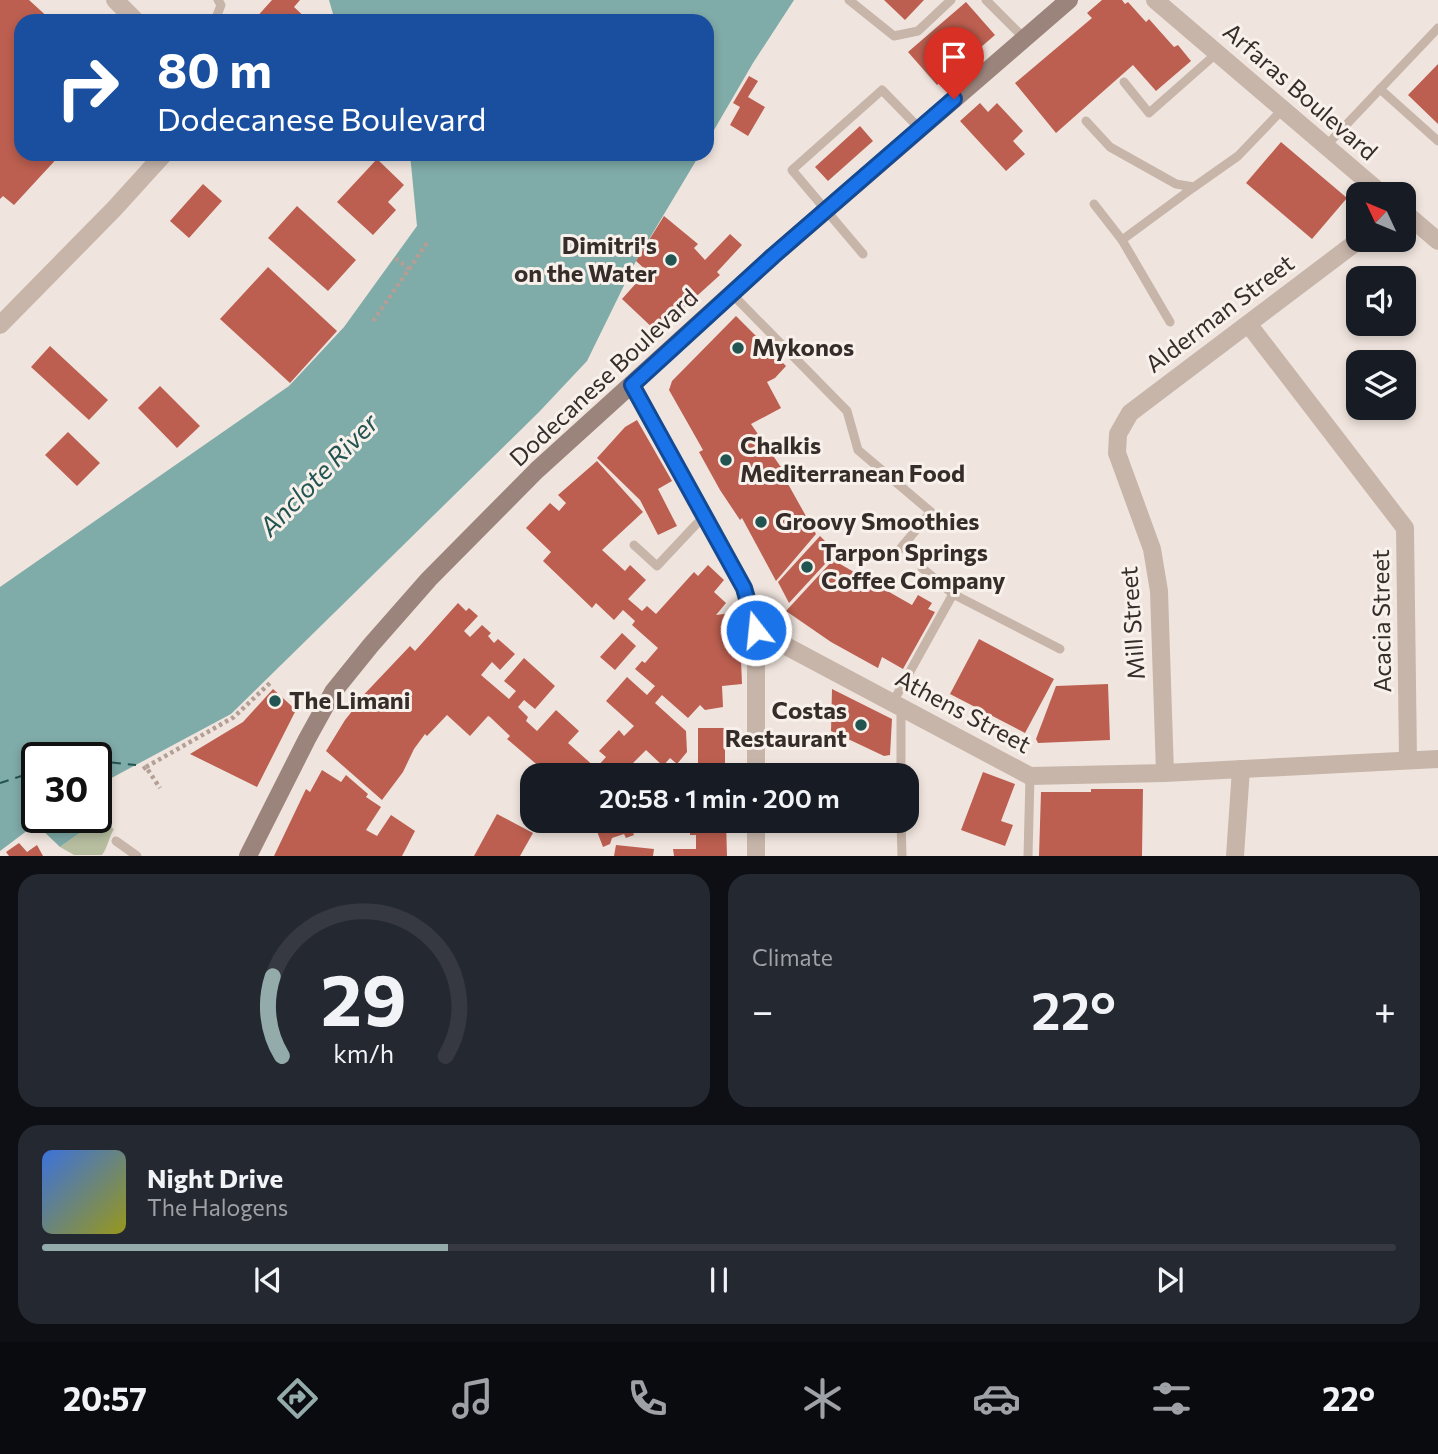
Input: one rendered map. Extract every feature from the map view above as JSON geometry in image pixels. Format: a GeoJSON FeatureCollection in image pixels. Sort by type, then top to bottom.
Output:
{"type":"FeatureCollection","features":[{"type":"Feature","properties":{"kind":"street"},"geometry":{"type":"LineString","coordinates":[[115,0],[128,14]]}},
{"type":"Feature","properties":{"kind":"street","name":"Dodecanese Boulevard"},"geometry":{"type":"LineString","coordinates":[[248,856],[333,692],[429,579],[537,470],[826,210],[1069,0]]}},
{"type":"Feature","properties":{"kind":"street","name":"Arfaras Boulevard"},"geometry":{"type":"LineString","coordinates":[[1154,0],[1368,182]]}},
{"type":"Feature","properties":{"kind":"street"},"geometry":{"type":"LineString","coordinates":[[0,325],[158,161]]}},
{"type":"Feature","properties":{"kind":"street"},"geometry":{"type":"LineString","coordinates":[[1416,223],[1438,242]]}},
{"type":"Feature","properties":{"kind":"street","name":"Alderman Street"},"geometry":{"type":"LineString","coordinates":[[1118,434],[1130,413],[1346,250]]}},
{"type":"Feature","properties":{"kind":"street","name":"Acacia Street"},"geometry":{"type":"LineString","coordinates":[[1249,325],[1405,528],[1408,760]]}},
{"type":"Feature","properties":{"kind":"street"},"geometry":{"type":"LineString","coordinates":[[632,385],[744,588],[756,630],[756,763]]}},
{"type":"Feature","properties":{"kind":"street","name":"Mill Street"},"geometry":{"type":"LineString","coordinates":[[1118,434],[1117,453],[1152,549],[1159,591],[1165,773]]}},
{"type":"Feature","properties":{"kind":"street","name":"Athens Street"},"geometry":{"type":"LineString","coordinates":[[756,630],[1030,776],[1165,773],[1438,759]]}},
{"type":"Feature","properties":{"kind":"street"},"geometry":{"type":"LineString","coordinates":[[1236,856],[1241,769]]}},
{"type":"Feature","properties":{"kind":"street"},"geometry":{"type":"LineString","coordinates":[[756,833],[756,856]]}},
{"type":"Feature","properties":{"kind":"lane"},"geometry":{"type":"LineString","coordinates":[[849,0],[894,36],[918,31],[951,0]]}},
{"type":"Feature","properties":{"kind":"lane"},"geometry":{"type":"LineString","coordinates":[[986,0],[1024,38]]}},
{"type":"Feature","properties":{"kind":"lane"},"geometry":{"type":"LineString","coordinates":[[1326,146],[1438,28]]}},
{"type":"Feature","properties":{"kind":"lane"},"geometry":{"type":"LineString","coordinates":[[1124,82],[1149,113],[1217,53]]}},
{"type":"Feature","properties":{"kind":"lane"},"geometry":{"type":"LineString","coordinates":[[1380,89],[1438,141]]}},
{"type":"Feature","properties":{"kind":"lane"},"geometry":{"type":"LineString","coordinates":[[863,254],[792,170],[883,90],[920,128]]}},
{"type":"Feature","properties":{"kind":"lane"},"geometry":{"type":"LineString","coordinates":[[1122,240],[1238,156],[1283,109]]}},
{"type":"Feature","properties":{"kind":"lane"},"geometry":{"type":"LineString","coordinates":[[1086,121],[1110,147],[1176,184],[1194,187]]}},
{"type":"Feature","properties":{"kind":"lane"},"geometry":{"type":"LineString","coordinates":[[1094,204],[1122,240],[1170,322]]}},
{"type":"Feature","properties":{"kind":"lane"},"geometry":{"type":"LineString","coordinates":[[732,294],[847,411],[858,450],[931,512],[900,549]]}},
{"type":"Feature","properties":{"kind":"lane"},"geometry":{"type":"LineString","coordinates":[[634,545],[657,566],[704,516]]}},
{"type":"Feature","properties":{"kind":"lane"},"geometry":{"type":"LineString","coordinates":[[922,568],[953,594],[1060,649]]}},
{"type":"Feature","properties":{"kind":"lane"},"geometry":{"type":"LineString","coordinates":[[900,763],[897,704],[953,594]]}},
{"type":"Feature","properties":{"kind":"lane"},"geometry":{"type":"LineString","coordinates":[[1028,856],[1030,776]]}},
{"type":"Feature","properties":{"kind":"lane"},"geometry":{"type":"LineString","coordinates":[[901,833],[902,856]]}},
{"type":"Feature","properties":{"kind":"lane"},"geometry":{"type":"LineString","coordinates":[[116,841],[137,856]]}},
{"type":"Feature","properties":{"kind":"path"},"geometry":{"type":"LineString","coordinates":[[373,321],[429,240]]}},
{"type":"Feature","properties":{"kind":"path"},"geometry":{"type":"LineString","coordinates":[[394,257],[409,269]]}},
{"type":"Feature","properties":{"kind":"path"},"geometry":{"type":"LineString","coordinates":[[160,788],[144,768],[233,717],[271,682]]}},
{"type":"Feature","properties":{"kind":"green space"},"geometry":{"type":"Polygon","coordinates":[[[112,828],[114,829],[102,855],[74,855],[60,847],[80,833],[112,833],[112,828]]]}},
{"type":"Feature","properties":{"kind":"water"},"geometry":{"type":"Polygon","coordinates":[[[329,0],[794,0],[714,130],[714,14],[333,14],[329,0]]]}},
{"type":"Feature","properties":{"kind":"water","name":"Anclote River"},"geometry":{"type":"Polygon","coordinates":[[[411,161],[696,161],[636,261],[587,361],[539,412],[231,714],[112,778],[112,742],[21,742],[21,833],[24,833],[0,851],[0,587],[289,386],[344,327],[417,226],[411,161]]]}},
{"type":"Feature","properties":{"kind":"water"},"geometry":{"type":"Polygon","coordinates":[[[45,833],[80,833],[60,847],[45,833]]]}},
{"type":"Feature","properties":{"kind":"building"},"geometry":{"type":"Polygon","coordinates":[[[0,0],[29,0],[44,14],[14,14],[14,161],[55,161],[14,205],[3,196],[0,199],[0,0]]]}},
{"type":"Feature","properties":{"kind":"building"},"geometry":{"type":"Polygon","coordinates":[[[272,0],[300,0],[294,7],[302,14],[259,14],[272,0]]]}},
{"type":"Feature","properties":{"kind":"building"},"geometry":{"type":"Polygon","coordinates":[[[884,0],[924,0],[905,20],[884,0]]]}},
{"type":"Feature","properties":{"kind":"building"},"geometry":{"type":"Polygon","coordinates":[[[1102,0],[1122,0],[1125,4],[1128,2],[1146,22],[1149,19],[1174,47],[1178,45],[1191,61],[1156,91],[1133,65],[1056,133],[1015,83],[1092,18],[1087,13],[1102,0]]]}},
{"type":"Feature","properties":{"kind":"building"},"geometry":{"type":"Polygon","coordinates":[[[966,2],[995,35],[937,85],[908,52],[966,2]]]}},
{"type":"Feature","properties":{"kind":"building"},"geometry":{"type":"Polygon","coordinates":[[[1438,64],[1438,124],[1408,95],[1438,64]]]}},
{"type":"Feature","properties":{"kind":"building"},"geometry":{"type":"Polygon","coordinates":[[[749,76],[758,81],[748,97],[765,107],[748,136],[730,125],[740,107],[733,103],[749,76]]]}},
{"type":"Feature","properties":{"kind":"building"},"geometry":{"type":"Polygon","coordinates":[[[980,103],[988,112],[997,103],[1023,131],[1013,141],[1025,154],[1006,171],[960,121],[980,103]]]}},
{"type":"Feature","properties":{"kind":"building"},"geometry":{"type":"Polygon","coordinates":[[[860,126],[873,141],[828,181],[815,167],[860,126]]]}},
{"type":"Feature","properties":{"kind":"building"},"geometry":{"type":"Polygon","coordinates":[[[1281,142],[1346,199],[1312,239],[1246,183],[1281,142]]]}},
{"type":"Feature","properties":{"kind":"building"},"geometry":{"type":"Polygon","coordinates":[[[375,161],[379,161],[404,185],[388,202],[396,210],[373,235],[337,202],[375,161]]]}},
{"type":"Feature","properties":{"kind":"building"},"geometry":{"type":"Polygon","coordinates":[[[203,184],[222,201],[189,238],[170,221],[203,184]]]}},
{"type":"Feature","properties":{"kind":"building"},"geometry":{"type":"Polygon","coordinates":[[[297,206],[356,260],[328,291],[268,238],[297,206]]]}},
{"type":"Feature","properties":{"kind":"building"},"geometry":{"type":"Polygon","coordinates":[[[664,216],[698,244],[694,248],[705,260],[730,234],[742,245],[717,272],[720,275],[657,332],[622,299],[647,271],[636,261],[664,216]]]}},
{"type":"Feature","properties":{"kind":"building"},"geometry":{"type":"Polygon","coordinates":[[[268,267],[337,331],[290,383],[220,319],[268,267]]]}},
{"type":"Feature","properties":{"kind":"building"},"geometry":{"type":"Polygon","coordinates":[[[736,316],[786,366],[767,382],[781,408],[751,424],[785,473],[783,475],[816,534],[776,581],[742,518],[740,520],[720,490],[699,452],[703,450],[669,390],[672,381],[736,316]]]}},
{"type":"Feature","properties":{"kind":"building"},"geometry":{"type":"Polygon","coordinates":[[[50,346],[108,400],[89,420],[31,367],[50,346]]]}},
{"type":"Feature","properties":{"kind":"building"},"geometry":{"type":"Polygon","coordinates":[[[160,386],[200,426],[177,448],[138,408],[160,386]]]}},
{"type":"Feature","properties":{"kind":"building"},"geometry":{"type":"Polygon","coordinates":[[[637,420],[672,481],[658,489],[677,526],[658,535],[640,500],[597,458],[625,427],[637,420]]]}},
{"type":"Feature","properties":{"kind":"building"},"geometry":{"type":"Polygon","coordinates":[[[68,432],[100,463],[77,486],[45,455],[68,432]]]}},
{"type":"Feature","properties":{"kind":"building"},"geometry":{"type":"Polygon","coordinates":[[[597,461],[643,512],[602,550],[625,571],[630,565],[646,580],[628,599],[642,611],[647,606],[656,614],[694,572],[698,576],[708,565],[724,580],[714,592],[726,603],[716,615],[739,612],[742,684],[722,686],[723,707],[705,710],[700,705],[688,718],[662,695],[655,703],[686,731],[687,752],[678,763],[670,758],[666,763],[660,763],[646,750],[633,763],[601,763],[606,757],[599,751],[619,730],[624,736],[634,726],[606,701],[627,677],[647,695],[655,686],[635,669],[642,661],[645,663],[658,648],[632,625],[635,621],[623,610],[614,620],[596,603],[592,608],[543,561],[551,552],[526,528],[550,503],[559,511],[566,503],[558,495],[597,461]]]}},
{"type":"Feature","properties":{"kind":"building","name":"Tarpon Springs Coffee Company"},"geometry":{"type":"Polygon","coordinates":[[[820,536],[836,552],[789,603],[778,582],[820,536]]]}},
{"type":"Feature","properties":{"kind":"building"},"geometry":{"type":"Polygon","coordinates":[[[833,560],[912,605],[918,595],[932,603],[928,609],[935,612],[903,669],[882,657],[878,668],[831,642],[786,611],[833,560]]]}},
{"type":"Feature","properties":{"kind":"building"},"geometry":{"type":"Polygon","coordinates":[[[458,603],[466,611],[469,608],[478,616],[464,631],[470,637],[482,625],[491,633],[488,636],[494,643],[498,639],[515,654],[500,670],[492,662],[481,675],[509,699],[516,691],[504,681],[524,658],[555,686],[535,709],[524,700],[518,707],[528,717],[526,721],[537,731],[556,710],[579,731],[568,743],[590,763],[535,763],[507,739],[510,736],[490,717],[488,716],[470,736],[447,715],[427,736],[425,734],[403,772],[382,800],[326,751],[357,705],[355,704],[410,646],[415,651],[458,603]]]}},
{"type":"Feature","properties":{"kind":"building"},"geometry":{"type":"Polygon","coordinates":[[[622,633],[636,646],[615,670],[600,657],[622,633]]]}},
{"type":"Feature","properties":{"kind":"building"},"geometry":{"type":"Polygon","coordinates":[[[979,639],[1054,679],[1025,733],[950,694],[979,639]]]}},
{"type":"Feature","properties":{"kind":"building"},"geometry":{"type":"Polygon","coordinates":[[[1108,684],[1110,740],[1038,743],[1036,739],[1056,686],[1108,684]]]}},
{"type":"Feature","properties":{"kind":"building"},"geometry":{"type":"Polygon","coordinates":[[[273,689],[296,710],[257,787],[190,754],[243,722],[273,689]]]}},
{"type":"Feature","properties":{"kind":"building","name":"Costas Restaurant"},"geometry":{"type":"Polygon","coordinates":[[[832,689],[892,719],[890,755],[884,756],[831,731],[832,689]]]}},
{"type":"Feature","properties":{"kind":"building"},"geometry":{"type":"Polygon","coordinates":[[[698,728],[725,728],[725,763],[698,763],[698,728]]]}},
{"type":"Feature","properties":{"kind":"building"},"geometry":{"type":"Polygon","coordinates":[[[322,770],[341,782],[346,775],[368,794],[366,797],[381,807],[366,830],[377,836],[391,815],[415,831],[402,856],[274,856],[306,789],[310,792],[322,770]]]}},
{"type":"Feature","properties":{"kind":"building"},"geometry":{"type":"Polygon","coordinates":[[[983,772],[1015,784],[1001,821],[1013,825],[1005,846],[961,830],[983,772]]]}},
{"type":"Feature","properties":{"kind":"building"},"geometry":{"type":"Polygon","coordinates":[[[1091,789],[1143,789],[1142,856],[1039,856],[1041,792],[1091,792],[1091,789]]]}},
{"type":"Feature","properties":{"kind":"building"},"geometry":{"type":"Polygon","coordinates":[[[497,814],[520,826],[520,833],[533,833],[520,856],[474,856],[497,814]]]}},
{"type":"Feature","properties":{"kind":"building"},"geometry":{"type":"Polygon","coordinates":[[[598,833],[633,833],[626,838],[624,834],[612,838],[610,844],[603,847],[598,833]]]}},
{"type":"Feature","properties":{"kind":"building"},"geometry":{"type":"Polygon","coordinates":[[[726,833],[727,856],[674,856],[673,849],[696,849],[696,835],[690,835],[726,833]]]}},
{"type":"Feature","properties":{"kind":"building"},"geometry":{"type":"Polygon","coordinates":[[[19,843],[27,852],[37,845],[43,856],[9,856],[6,852],[19,843]]]}},
{"type":"Feature","properties":{"kind":"building"},"geometry":{"type":"Polygon","coordinates":[[[616,845],[654,849],[653,856],[614,856],[616,845]]]}},
{"type":"Feature","properties":{"kind":"ferry route"},"geometry":{"type":"LineString","coordinates":[[112,763],[136,765]]}},
{"type":"Feature","properties":{"kind":"ferry route"},"geometry":{"type":"LineString","coordinates":[[0,783],[21,776]]}},
{"type":"Feature","properties":{"kind":"place","name":"Dimitri's on the Water"},"geometry":{"type":"Point","coordinates":[671,260]}},
{"type":"Feature","properties":{"kind":"place","name":"Mykonos"},"geometry":{"type":"Point","coordinates":[738,348]}},
{"type":"Feature","properties":{"kind":"place","name":"Chalkis Mediterranean Food"},"geometry":{"type":"Point","coordinates":[726,460]}},
{"type":"Feature","properties":{"kind":"place","name":"Groovy Smoothies"},"geometry":{"type":"Point","coordinates":[761,522]}},
{"type":"Feature","properties":{"kind":"place","name":"Tarpon Springs Coffee Company"},"geometry":{"type":"Point","coordinates":[807,567]}},
{"type":"Feature","properties":{"kind":"place","name":"The Limani"},"geometry":{"type":"Point","coordinates":[275,701]}},
{"type":"Feature","properties":{"kind":"place","name":"Costas Restaurant"},"geometry":{"type":"Point","coordinates":[861,725]}},
{"type":"Feature","properties":{"kind":"route"},"geometry":{"type":"LineString","coordinates":[[756,630],[744,588],[632,385],[773,256],[954,99]]}}]}
